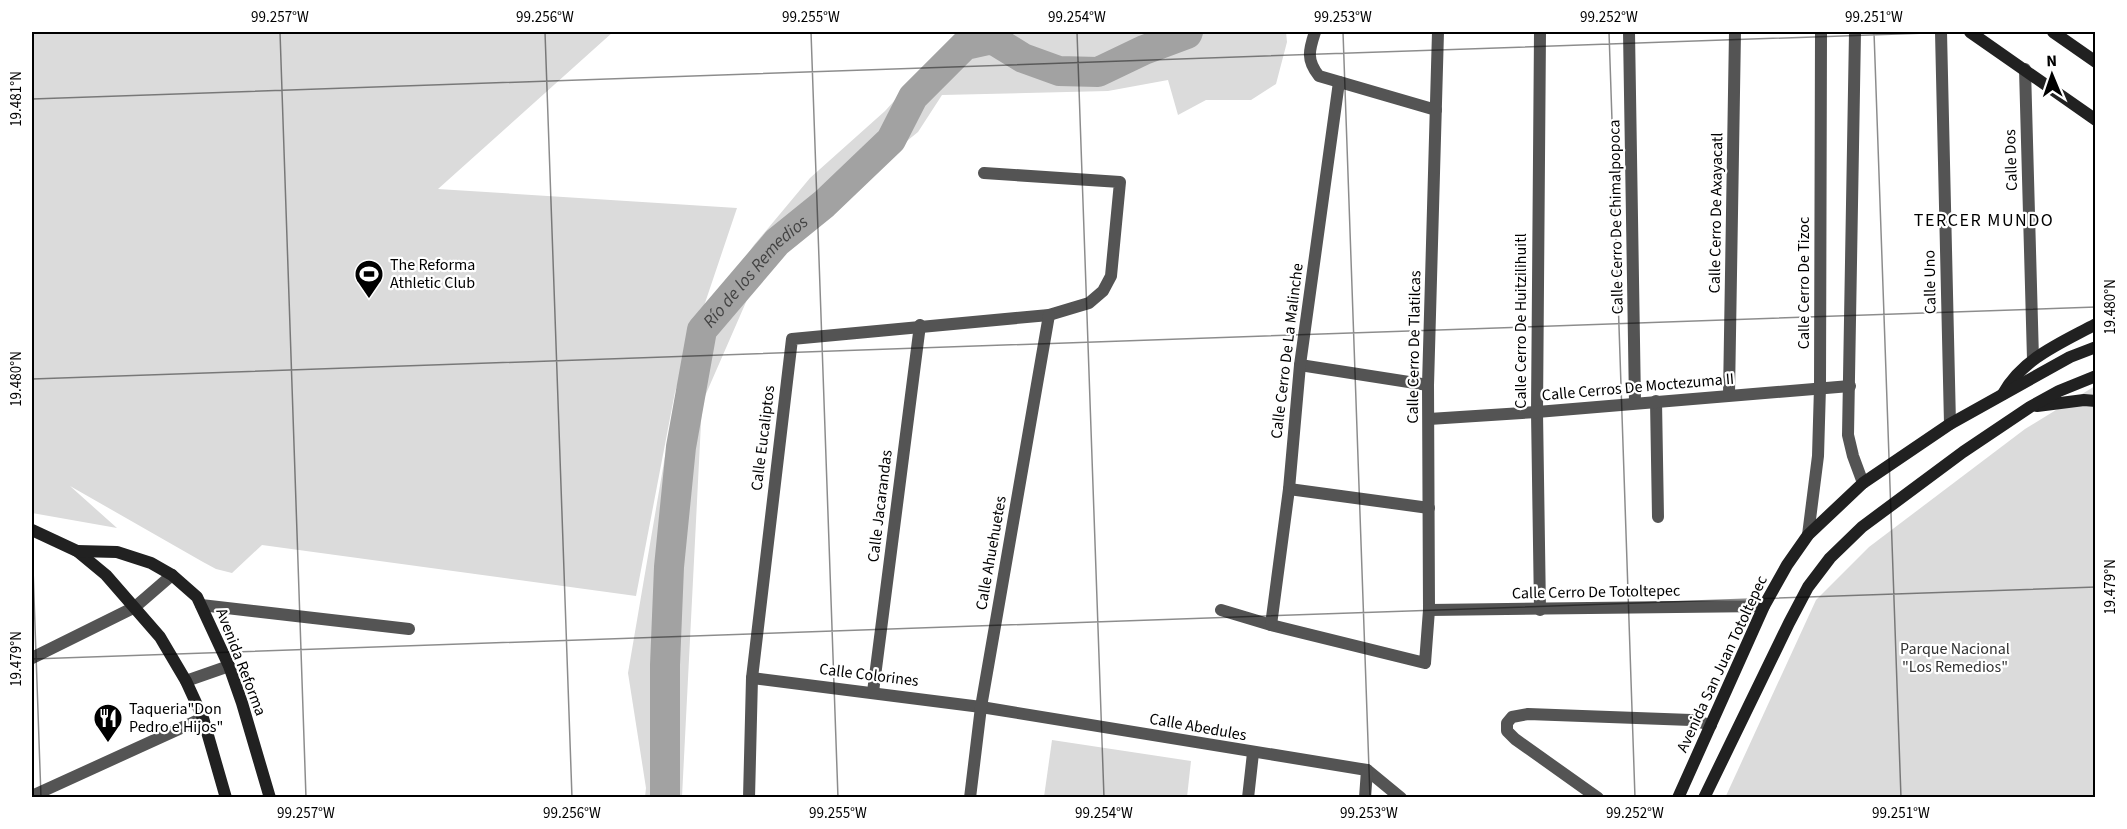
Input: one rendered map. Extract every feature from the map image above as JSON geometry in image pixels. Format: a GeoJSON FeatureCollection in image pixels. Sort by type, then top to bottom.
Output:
{"type":"FeatureCollection","features":[{"type":"Feature","properties":{"kind":"main road"},"geometry":{"type":"LineString","coordinates":[[1970,32],[2096,120]]}},
{"type":"Feature","properties":{"kind":"main road"},"geometry":{"type":"LineString","coordinates":[[2053,32],[2096,62]]}},
{"type":"Feature","properties":{"kind":"main road"},"geometry":{"type":"LineString","coordinates":[[2003,394],[2011,380],[2033,359],[2096,324]]}},
{"type":"Feature","properties":{"kind":"main road","name":"Avenida San Juan Totoltepec"},"geometry":{"type":"LineString","coordinates":[[1678,798],[1764,606],[1787,565],[1808,535],[1863,483],[1950,424],[2070,357],[2096,347]]}},
{"type":"Feature","properties":{"kind":"main road"},"geometry":{"type":"LineString","coordinates":[[1704,798],[1789,623],[1808,587],[1830,558],[1862,527],[1964,452],[2030,407],[2059,391],[2096,376]]}},
{"type":"Feature","properties":{"kind":"main road"},"geometry":{"type":"LineString","coordinates":[[2030,407],[2084,400],[2096,401]]}},
{"type":"Feature","properties":{"kind":"main road","name":"Avenida Reforma"},"geometry":{"type":"LineString","coordinates":[[32,530],[77,551],[106,575],[160,637],[186,681],[203,718],[226,798]]}},
{"type":"Feature","properties":{"kind":"main road","name":"Avenida Reforma"},"geometry":{"type":"LineString","coordinates":[[77,551],[117,552],[152,563],[171,575],[197,597],[229,666],[270,798]]}},
{"type":"Feature","properties":{"kind":"street"},"geometry":{"type":"LineString","coordinates":[[1315,32],[1310,48],[1310,65],[1319,76],[1436,110]]}},
{"type":"Feature","properties":{"kind":"street","name":"Calle Cerro De Tlatilcas"},"geometry":{"type":"LineString","coordinates":[[1271,625],[1425,663],[1429,610],[1428,384],[1438,32]]}},
{"type":"Feature","properties":{"kind":"street","name":"Calle Cerro De Huitzilihuitl"},"geometry":{"type":"LineString","coordinates":[[1540,32],[1537,412],[1540,610]]}},
{"type":"Feature","properties":{"kind":"street","name":"Calle Cerro De Chimalpopoca"},"geometry":{"type":"LineString","coordinates":[[1629,32],[1635,403]]}},
{"type":"Feature","properties":{"kind":"street","name":"Calle Cerro De Axayacatl"},"geometry":{"type":"LineString","coordinates":[[1730,395],[1735,32]]}},
{"type":"Feature","properties":{"kind":"street","name":"Calle Cerro De Tizoc"},"geometry":{"type":"LineString","coordinates":[[1808,535],[1818,456],[1820,387],[1821,32]]}},
{"type":"Feature","properties":{"kind":"street"},"geometry":{"type":"LineString","coordinates":[[1855,32],[1848,435],[1852,456],[1863,483]]}},
{"type":"Feature","properties":{"kind":"street","name":"Calle Uno"},"geometry":{"type":"LineString","coordinates":[[1941,32],[1950,424]]}},
{"type":"Feature","properties":{"kind":"street","name":"Calle Dos"},"geometry":{"type":"LineString","coordinates":[[2025,69],[2033,359]]}},
{"type":"Feature","properties":{"kind":"street","name":"Calle Cerro De La Malinche"},"geometry":{"type":"LineString","coordinates":[[1271,625],[1289,489],[1300,365],[1340,82]]}},
{"type":"Feature","properties":{"kind":"street","name":"Calle Eucaliptos"},"geometry":{"type":"LineString","coordinates":[[748,798],[752,678],[792,339],[920,325],[1049,315],[1089,303],[1103,291],[1111,276],[1120,182],[984,173]]}},
{"type":"Feature","properties":{"kind":"street","name":"Calle Ahuehuetes"},"geometry":{"type":"LineString","coordinates":[[970,798],[981,707],[1049,315]]}},
{"type":"Feature","properties":{"kind":"street","name":"Calle Jacarandas"},"geometry":{"type":"LineString","coordinates":[[873,692],[920,325]]}},
{"type":"Feature","properties":{"kind":"street"},"geometry":{"type":"LineString","coordinates":[[1300,365],[1428,384]]}},
{"type":"Feature","properties":{"kind":"street","name":"Calle Cerros De Moctezuma II"},"geometry":{"type":"LineString","coordinates":[[1429,419],[1850,386]]}},
{"type":"Feature","properties":{"kind":"street"},"geometry":{"type":"LineString","coordinates":[[1656,401],[1658,517]]}},
{"type":"Feature","properties":{"kind":"street"},"geometry":{"type":"LineString","coordinates":[[1289,489],[1429,507]]}},
{"type":"Feature","properties":{"kind":"street"},"geometry":{"type":"LineString","coordinates":[[32,658],[135,607],[171,575]]}},
{"type":"Feature","properties":{"kind":"street"},"geometry":{"type":"LineString","coordinates":[[201,605],[410,629]]}},
{"type":"Feature","properties":{"kind":"street","name":"Calle Cerro De Totoltepec"},"geometry":{"type":"LineString","coordinates":[[1429,610],[1764,606]]}},
{"type":"Feature","properties":{"kind":"street"},"geometry":{"type":"LineString","coordinates":[[1221,609],[1271,625]]}},
{"type":"Feature","properties":{"kind":"street"},"geometry":{"type":"LineString","coordinates":[[186,681],[229,666]]}},
{"type":"Feature","properties":{"kind":"street","name":"Calle Colorines"},"geometry":{"type":"LineString","coordinates":[[752,678],[981,707]]}},
{"type":"Feature","properties":{"kind":"street","name":"Calle Abedules"},"geometry":{"type":"LineString","coordinates":[[981,707],[1367,770]]}},
{"type":"Feature","properties":{"kind":"street"},"geometry":{"type":"LineString","coordinates":[[1598,798],[1515,739],[1507,731],[1507,723],[1512,717],[1528,714],[1690,720],[1711,725]]}},
{"type":"Feature","properties":{"kind":"street"},"geometry":{"type":"LineString","coordinates":[[32,796],[203,718]]}},
{"type":"Feature","properties":{"kind":"street"},"geometry":{"type":"LineString","coordinates":[[1248,798],[1253,753]]}},
{"type":"Feature","properties":{"kind":"street"},"geometry":{"type":"LineString","coordinates":[[1365,798],[1367,770]]}},
{"type":"Feature","properties":{"kind":"street"},"geometry":{"type":"LineString","coordinates":[[1367,770],[1401,798]]}},
{"type":"Feature","properties":{"kind":"green space","name":"The Reforma Athletic Club"},"geometry":{"type":"Polygon","coordinates":[[[32,32],[613,32],[438,189],[737,208],[675,392],[636,596],[262,545],[232,573],[216,569],[70,486],[117,528],[32,513],[32,32]]]}},
{"type":"Feature","properties":{"kind":"green space"},"geometry":{"type":"Polygon","coordinates":[[[965,32],[1286,32],[1287,42],[1276,84],[1251,100],[1206,100],[1178,115],[1168,80],[1108,91],[942,95],[918,132],[865,175],[753,286],[702,403],[682,797],[645,797],[646,788],[628,673],[665,456],[703,317],[754,245],[810,178],[885,111],[924,68],[981,40],[965,32]]]}},
{"type":"Feature","properties":{"kind":"green space","name":"Parque Nacional \"Los Remedios\""},"geometry":{"type":"Polygon","coordinates":[[[2095,386],[2095,797],[1725,798],[1816,600],[1869,547],[2025,429],[2095,386]]]}},
{"type":"Feature","properties":{"kind":"green space"},"geometry":{"type":"Polygon","coordinates":[[[1052,740],[1191,761],[1187,797],[1044,797],[1052,740]]]}},
{"type":"Feature","properties":{"kind":"waterway","name":"Río de los Remedios"},"geometry":{"type":"LineString","coordinates":[[665,798],[665,665],[669,567],[681,447],[702,330],[777,242],[824,204],[891,140],[913,97],[965,45],[992,39],[1023,58],[1059,71],[1098,72],[1188,32]]}},
{"type":"Feature","properties":{"kind":"place","name":"The Reforma Athletic Club"},"geometry":{"type":"Point","coordinates":[369,300]}},
{"type":"Feature","properties":{"kind":"place","name":"Taqueria\"Don Pedro e Hijos\""},"geometry":{"type":"Point","coordinates":[108,744]}},
{"type":"Feature","properties":{"kind":"district","name":"TERCER MUNDO"},"geometry":{"type":"Point","coordinates":[1984,220]}}]}
